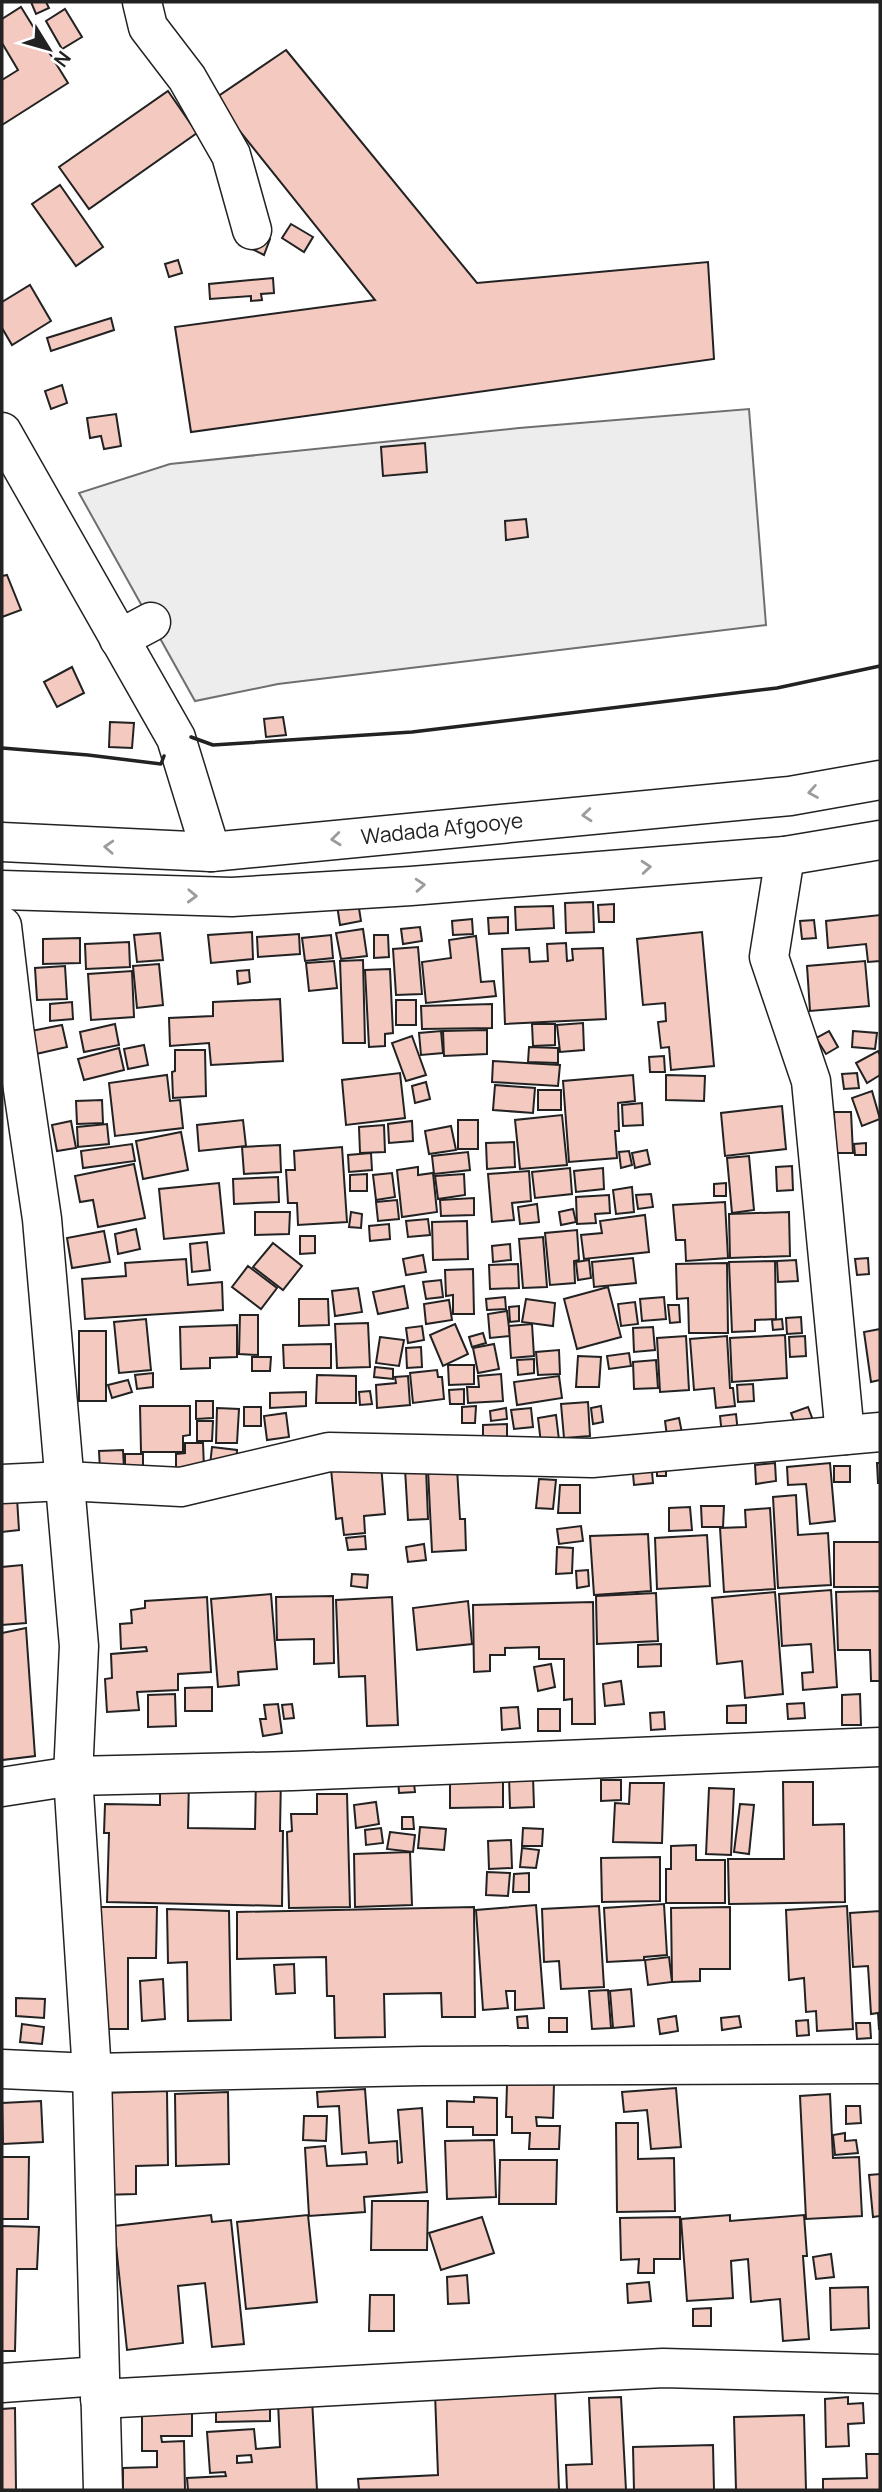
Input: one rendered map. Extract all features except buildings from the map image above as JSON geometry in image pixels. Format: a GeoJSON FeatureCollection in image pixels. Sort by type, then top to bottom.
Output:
{"type":"FeatureCollection","features":[{"type":"Feature","properties":{"kind":"main road"},"geometry":{"type":"LineString","coordinates":[[142,2],[148,27],[187,78],[231,155],[252,230]]}},
{"type":"Feature","properties":{"kind":"main road"},"geometry":{"type":"LineString","coordinates":[[2,432],[135,630],[176,737],[211,852]]}},
{"type":"Feature","properties":{"kind":"main road","name":"Wadada Afgooye"},"geometry":{"type":"LineString","coordinates":[[2,842],[211,852],[790,796],[880,780]]}},
{"type":"Feature","properties":{"kind":"main road"},"geometry":{"type":"LineString","coordinates":[[2,890],[232,897],[411,886],[785,856],[880,840]]}},
{"type":"Feature","properties":{"kind":"main road"},"geometry":{"type":"LineString","coordinates":[[2,1484],[65,1481],[181,1487],[329,1452],[592,1458],[863,1434],[811,1081],[769,957],[785,856]]}},
{"type":"Feature","properties":{"kind":"main road"},"geometry":{"type":"LineString","coordinates":[[2,926],[42,1219],[79,1646],[73,1776],[92,2073],[103,2490]]}},
{"type":"Feature","properties":{"kind":"main road"},"geometry":{"type":"LineString","coordinates":[[2,1787],[73,1776],[293,1771],[880,1747]]}},
{"type":"Feature","properties":{"kind":"main road"},"geometry":{"type":"LineString","coordinates":[[2,2069],[92,2073],[422,2066],[880,2064]]}},
{"type":"Feature","properties":{"kind":"main road"},"geometry":{"type":"LineString","coordinates":[[2,2383],[100,2388],[663,2368],[880,2374]]}},
{"type":"Feature","properties":{"kind":"shaded area"},"geometry":{"type":"Polygon","coordinates":[[[749,409],[766,625],[278,684],[195,701],[79,493],[170,464],[519,428],[749,409]]]}},
{"type":"Feature","properties":{"kind":"wall"},"geometry":{"type":"LineString","coordinates":[[191,737],[213,745],[412,732],[777,688],[880,666]]}},
{"type":"Feature","properties":{"kind":"wall"},"geometry":{"type":"LineString","coordinates":[[2,748],[161,764],[164,756]]}}]}
